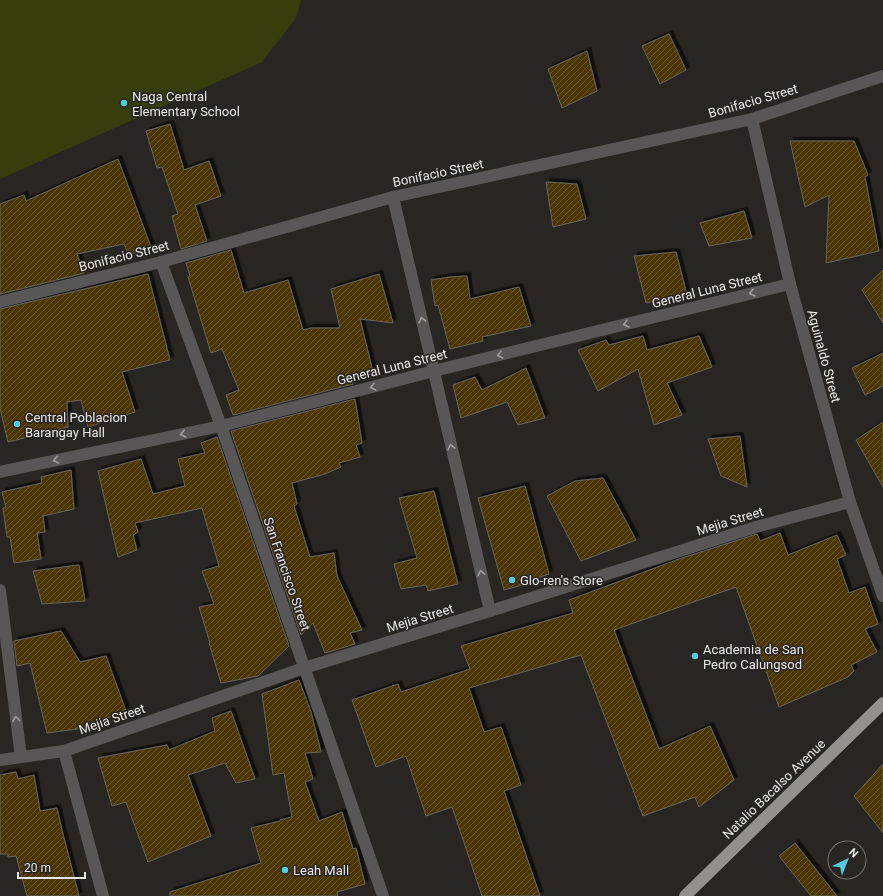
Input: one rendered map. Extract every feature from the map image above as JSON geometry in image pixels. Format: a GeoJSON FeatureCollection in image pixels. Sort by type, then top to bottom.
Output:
{"type":"FeatureCollection","features":[{"type":"Feature","properties":{"kind":"highway","name":"Natalio Bacalso Avenue"},"geometry":{"type":"LineString","coordinates":[[685,896],[883,703]]}},
{"type":"Feature","properties":{"kind":"street","name":"Bonifacio Street"},"geometry":{"type":"LineString","coordinates":[[0,302],[161,262],[393,197],[752,119],[883,76]]}},
{"type":"Feature","properties":{"kind":"street","name":"Aguinaldo Street"},"geometry":{"type":"LineString","coordinates":[[752,119],[790,284],[850,502],[883,596]]}},
{"type":"Feature","properties":{"kind":"street"},"geometry":{"type":"LineString","coordinates":[[393,197],[490,611]]}},
{"type":"Feature","properties":{"kind":"street","name":"San Francisco Street"},"geometry":{"type":"LineString","coordinates":[[161,262],[221,426],[383,896]]}},
{"type":"Feature","properties":{"kind":"street","name":"General Luna Street"},"geometry":{"type":"LineString","coordinates":[[0,472],[221,426],[434,371],[790,284]]}},
{"type":"Feature","properties":{"kind":"street","name":"Mejia Street"},"geometry":{"type":"LineString","coordinates":[[0,760],[64,751],[304,668],[756,527],[850,502]]}},
{"type":"Feature","properties":{"kind":"street"},"geometry":{"type":"LineString","coordinates":[[0,590],[21,757]]}},
{"type":"Feature","properties":{"kind":"street"},"geometry":{"type":"LineString","coordinates":[[64,751],[103,896]]}},
{"type":"Feature","properties":{"kind":"green space","name":"Naga Central Elementary School"},"geometry":{"type":"Polygon","coordinates":[[[0,0],[301,0],[296,18],[262,62],[0,179],[0,0]]]}},
{"type":"Feature","properties":{"kind":"building"},"geometry":{"type":"Polygon","coordinates":[[[669,34],[686,70],[660,84],[642,46],[669,34]]]}},
{"type":"Feature","properties":{"kind":"building"},"geometry":{"type":"Polygon","coordinates":[[[587,51],[597,91],[562,108],[548,69],[587,51]]]}},
{"type":"Feature","properties":{"kind":"building"},"geometry":{"type":"Polygon","coordinates":[[[170,124],[184,170],[209,161],[221,196],[195,205],[207,241],[181,249],[172,216],[178,214],[162,167],[157,168],[146,131],[170,124]]]}},
{"type":"Feature","properties":{"kind":"building"},"geometry":{"type":"Polygon","coordinates":[[[790,141],[854,141],[868,175],[865,177],[879,251],[826,263],[829,195],[805,207],[790,141]]]}},
{"type":"Feature","properties":{"kind":"building"},"geometry":{"type":"Polygon","coordinates":[[[118,159],[151,247],[129,255],[124,244],[77,254],[84,273],[0,294],[0,204],[24,195],[26,201],[118,159]]]}},
{"type":"Feature","properties":{"kind":"building"},"geometry":{"type":"Polygon","coordinates":[[[546,182],[577,184],[586,219],[553,227],[546,182]]]}},
{"type":"Feature","properties":{"kind":"building"},"geometry":{"type":"Polygon","coordinates":[[[744,211],[752,238],[709,246],[700,223],[744,211]]]}},
{"type":"Feature","properties":{"kind":"building"},"geometry":{"type":"Polygon","coordinates":[[[231,250],[244,293],[288,280],[303,330],[311,328],[340,328],[331,289],[379,274],[393,323],[360,319],[373,372],[352,377],[353,384],[233,415],[226,395],[239,390],[222,349],[211,353],[188,277],[190,276],[186,263],[231,250]]]}},
{"type":"Feature","properties":{"kind":"building"},"geometry":{"type":"Polygon","coordinates":[[[676,252],[687,295],[646,303],[634,256],[676,252]]]}},
{"type":"Feature","properties":{"kind":"building"},"geometry":{"type":"Polygon","coordinates":[[[883,270],[883,323],[862,290],[883,270]]]}},
{"type":"Feature","properties":{"kind":"building"},"geometry":{"type":"Polygon","coordinates":[[[148,274],[170,360],[122,372],[135,412],[88,427],[81,400],[67,402],[68,427],[8,442],[0,408],[0,309],[148,274]]]}},
{"type":"Feature","properties":{"kind":"building"},"geometry":{"type":"Polygon","coordinates":[[[467,276],[470,299],[519,287],[531,326],[482,337],[483,341],[450,349],[438,305],[435,306],[431,280],[467,276]]]}},
{"type":"Feature","properties":{"kind":"building"},"geometry":{"type":"Polygon","coordinates":[[[643,336],[647,350],[699,336],[712,367],[667,383],[682,415],[654,425],[638,369],[598,391],[578,350],[606,340],[609,345],[643,336]]]}},
{"type":"Feature","properties":{"kind":"building"},"geometry":{"type":"Polygon","coordinates":[[[883,353],[883,386],[865,395],[852,368],[883,353]]]}},
{"type":"Feature","properties":{"kind":"building"},"geometry":{"type":"Polygon","coordinates":[[[526,368],[545,418],[518,425],[507,402],[461,418],[453,385],[475,377],[482,390],[526,368]]]}},
{"type":"Feature","properties":{"kind":"building"},"geometry":{"type":"Polygon","coordinates":[[[355,399],[362,443],[356,445],[360,457],[339,463],[341,467],[325,474],[292,483],[297,504],[294,506],[310,557],[334,553],[337,576],[362,630],[350,633],[355,644],[325,653],[313,623],[301,635],[231,431],[355,399]]]}},
{"type":"Feature","properties":{"kind":"building"},"geometry":{"type":"Polygon","coordinates":[[[883,422],[883,487],[856,440],[883,422]]]}},
{"type":"Feature","properties":{"kind":"building"},"geometry":{"type":"Polygon","coordinates":[[[740,436],[747,487],[721,476],[708,439],[740,436]]]}},
{"type":"Feature","properties":{"kind":"building"},"geometry":{"type":"Polygon","coordinates":[[[217,437],[289,646],[258,676],[221,683],[199,607],[214,604],[202,571],[219,566],[202,508],[135,523],[138,532],[133,535],[137,550],[118,557],[98,471],[141,459],[153,494],[185,486],[178,459],[205,453],[201,443],[217,437]]]}},
{"type":"Feature","properties":{"kind":"building"},"geometry":{"type":"Polygon","coordinates":[[[71,470],[74,509],[43,516],[45,532],[37,533],[41,559],[14,563],[10,537],[7,537],[3,508],[6,508],[2,492],[42,483],[41,477],[71,470]]]}},
{"type":"Feature","properties":{"kind":"building"},"geometry":{"type":"Polygon","coordinates":[[[603,478],[636,540],[581,561],[547,496],[575,481],[603,478]]]}},
{"type":"Feature","properties":{"kind":"building"},"geometry":{"type":"Polygon","coordinates":[[[525,486],[549,574],[529,581],[530,583],[504,590],[478,498],[525,486]]]}},
{"type":"Feature","properties":{"kind":"building"},"geometry":{"type":"Polygon","coordinates":[[[434,491],[458,584],[428,591],[426,585],[401,589],[394,564],[417,558],[399,498],[434,491]]]}},
{"type":"Feature","properties":{"kind":"building"},"geometry":{"type":"Polygon","coordinates":[[[780,533],[788,555],[837,535],[846,555],[837,559],[849,593],[865,587],[878,624],[865,629],[877,652],[851,665],[854,671],[848,677],[779,707],[736,587],[614,630],[659,749],[710,726],[734,780],[699,807],[695,797],[643,816],[581,655],[469,688],[484,732],[501,727],[521,785],[504,791],[540,896],[482,896],[452,807],[426,816],[406,756],[376,767],[352,700],[398,684],[401,692],[470,669],[461,646],[573,613],[569,600],[682,558],[757,534],[760,541],[780,533]]]}},
{"type":"Feature","properties":{"kind":"building"},"geometry":{"type":"Polygon","coordinates":[[[79,565],[85,601],[42,604],[33,571],[79,565]]]}},
{"type":"Feature","properties":{"kind":"building"},"geometry":{"type":"Polygon","coordinates":[[[61,631],[80,662],[106,656],[126,711],[77,729],[47,733],[30,663],[17,666],[14,641],[61,631]]]}},
{"type":"Feature","properties":{"kind":"building"},"geometry":{"type":"Polygon","coordinates":[[[299,680],[311,712],[321,752],[305,753],[313,779],[305,782],[319,821],[342,812],[353,849],[356,848],[365,884],[337,892],[338,896],[170,896],[170,892],[261,863],[251,828],[292,817],[284,773],[273,775],[262,694],[299,680]]]}},
{"type":"Feature","properties":{"kind":"building"},"geometry":{"type":"Polygon","coordinates":[[[231,711],[255,779],[236,783],[225,763],[188,775],[211,836],[148,862],[126,802],[112,806],[98,758],[167,745],[169,750],[215,731],[212,718],[231,711]]]}},
{"type":"Feature","properties":{"kind":"building"},"geometry":{"type":"Polygon","coordinates":[[[883,764],[883,833],[854,796],[883,764]]]}},
{"type":"Feature","properties":{"kind":"building"},"geometry":{"type":"Polygon","coordinates":[[[16,772],[18,779],[34,775],[40,811],[57,808],[79,896],[27,896],[16,856],[8,857],[8,854],[0,854],[0,775],[16,772]]]}},
{"type":"Feature","properties":{"kind":"building"},"geometry":{"type":"Polygon","coordinates":[[[795,843],[837,896],[811,896],[779,856],[795,843]]]}},
{"type":"Feature","properties":{"kind":"place","name":"Naga Central Elementary School"},"geometry":{"type":"Point","coordinates":[124,103]}},
{"type":"Feature","properties":{"kind":"place","name":"Central Poblacion Barangay Hall"},"geometry":{"type":"Point","coordinates":[17,424]}},
{"type":"Feature","properties":{"kind":"place","name":"Glo-ren's Store"},"geometry":{"type":"Point","coordinates":[512,580]}},
{"type":"Feature","properties":{"kind":"place","name":"Academia de San Pedro Calungsod"},"geometry":{"type":"Point","coordinates":[695,656]}},
{"type":"Feature","properties":{"kind":"place","name":"Leah Mall"},"geometry":{"type":"Point","coordinates":[285,870]}}]}
